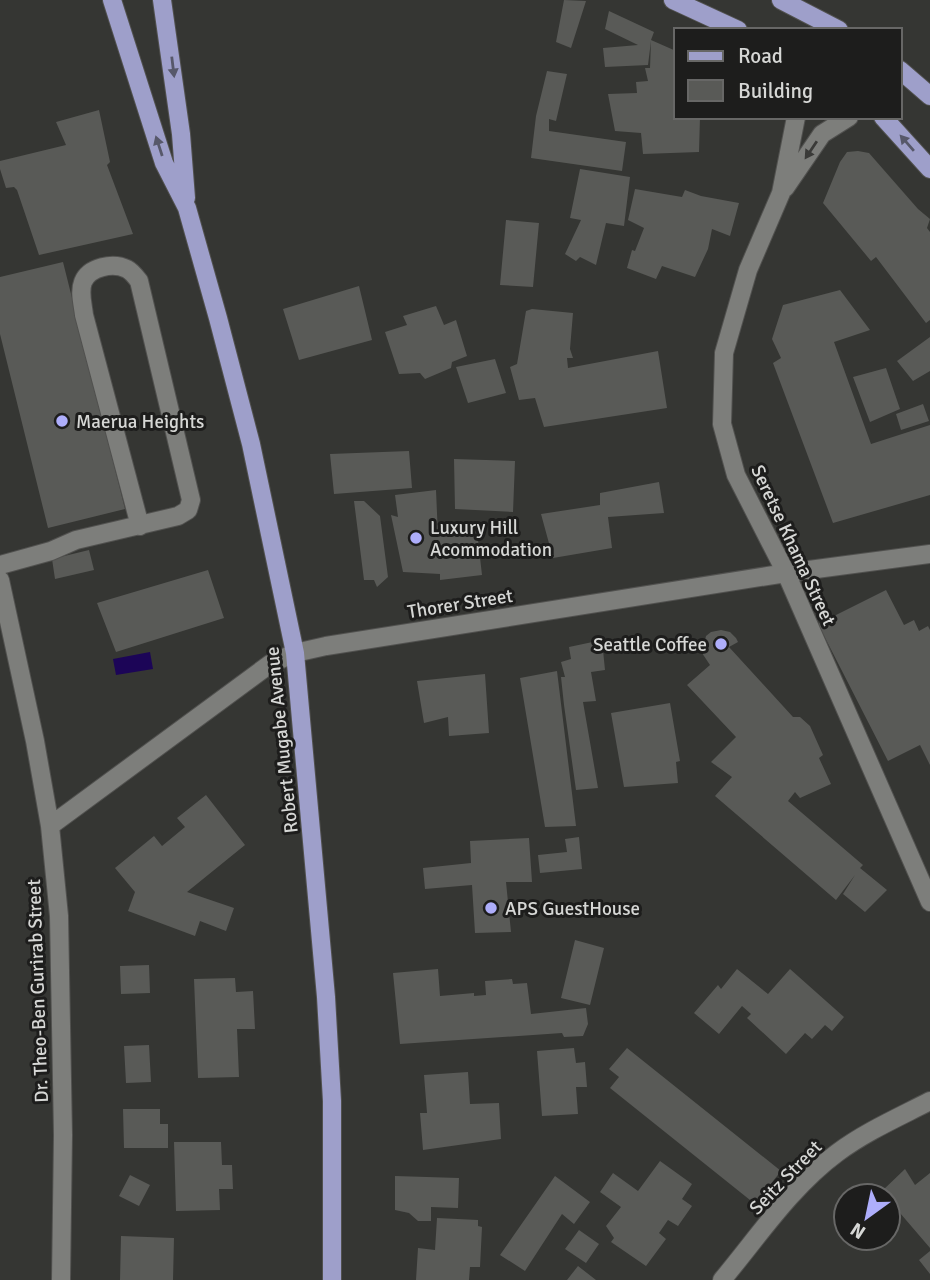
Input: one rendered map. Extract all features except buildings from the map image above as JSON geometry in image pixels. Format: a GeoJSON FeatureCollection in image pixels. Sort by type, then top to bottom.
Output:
{"type":"FeatureCollection","features":[{"type":"Feature","properties":{"kind":"main road","name":"Robert Mugabe Avenue"},"geometry":{"type":"LineString","coordinates":[[111,0],[164,163],[187,208]]}},
{"type":"Feature","properties":{"kind":"main road","name":"Robert Mugabe Avenue"},"geometry":{"type":"LineString","coordinates":[[162,0],[181,134],[187,208],[251,444],[295,653],[326,997],[332,1101],[332,1280]]}},
{"type":"Feature","properties":{"kind":"main road"},"geometry":{"type":"LineString","coordinates":[[673,0],[734,28]]}},
{"type":"Feature","properties":{"kind":"main road"},"geometry":{"type":"LineString","coordinates":[[781,0],[815,24]]}},
{"type":"Feature","properties":{"kind":"main road"},"geometry":{"type":"LineString","coordinates":[[902,72],[930,96]]}},
{"type":"Feature","properties":{"kind":"main road"},"geometry":{"type":"LineString","coordinates":[[885,119],[930,169]]}},
{"type":"Feature","properties":{"kind":"street","name":"Seretse Khama Street"},"geometry":{"type":"LineString","coordinates":[[781,193],[796,119]]}},
{"type":"Feature","properties":{"kind":"street","name":"Seretse Khama Street"},"geometry":{"type":"LineString","coordinates":[[846,119],[822,134],[781,193],[748,270],[724,354],[722,424],[736,475],[786,573],[930,902]]}},
{"type":"Feature","properties":{"kind":"street"},"geometry":{"type":"LineString","coordinates":[[0,565],[51,551],[76,540],[140,526],[178,516],[188,510],[191,500],[139,281],[127,269],[114,266],[98,268],[83,281],[81,295],[84,315],[140,526]]}},
{"type":"Feature","properties":{"kind":"street","name":"Thorer Street"},"geometry":{"type":"LineString","coordinates":[[50,826],[237,687],[270,664],[295,653],[786,573],[930,554]]}},
{"type":"Feature","properties":{"kind":"street","name":"Dr. Theo-Ben Gurirab Street"},"geometry":{"type":"LineString","coordinates":[[0,580],[35,741],[50,826],[59,916],[63,1135],[61,1280]]}},
{"type":"Feature","properties":{"kind":"street","name":"Seitz Street"},"geometry":{"type":"LineString","coordinates":[[722,1280],[784,1204],[837,1153],[864,1135],[930,1101]]}},
{"type":"Feature","properties":{"kind":"shaded area"},"geometry":{"type":"Polygon","coordinates":[[[150,652],[153,669],[116,675],[113,659],[150,652]]]}},
{"type":"Feature","properties":{"kind":"place","name":"Maerua Heights"},"geometry":{"type":"Point","coordinates":[62,421]}},
{"type":"Feature","properties":{"kind":"place","name":"Luxury Hill Acommodation"},"geometry":{"type":"Point","coordinates":[416,538]}},
{"type":"Feature","properties":{"kind":"place","name":"Seattle Coffee"},"geometry":{"type":"Point","coordinates":[721,644]}},
{"type":"Feature","properties":{"kind":"place","name":"APS GuestHouse"},"geometry":{"type":"Point","coordinates":[491,908]}}]}
